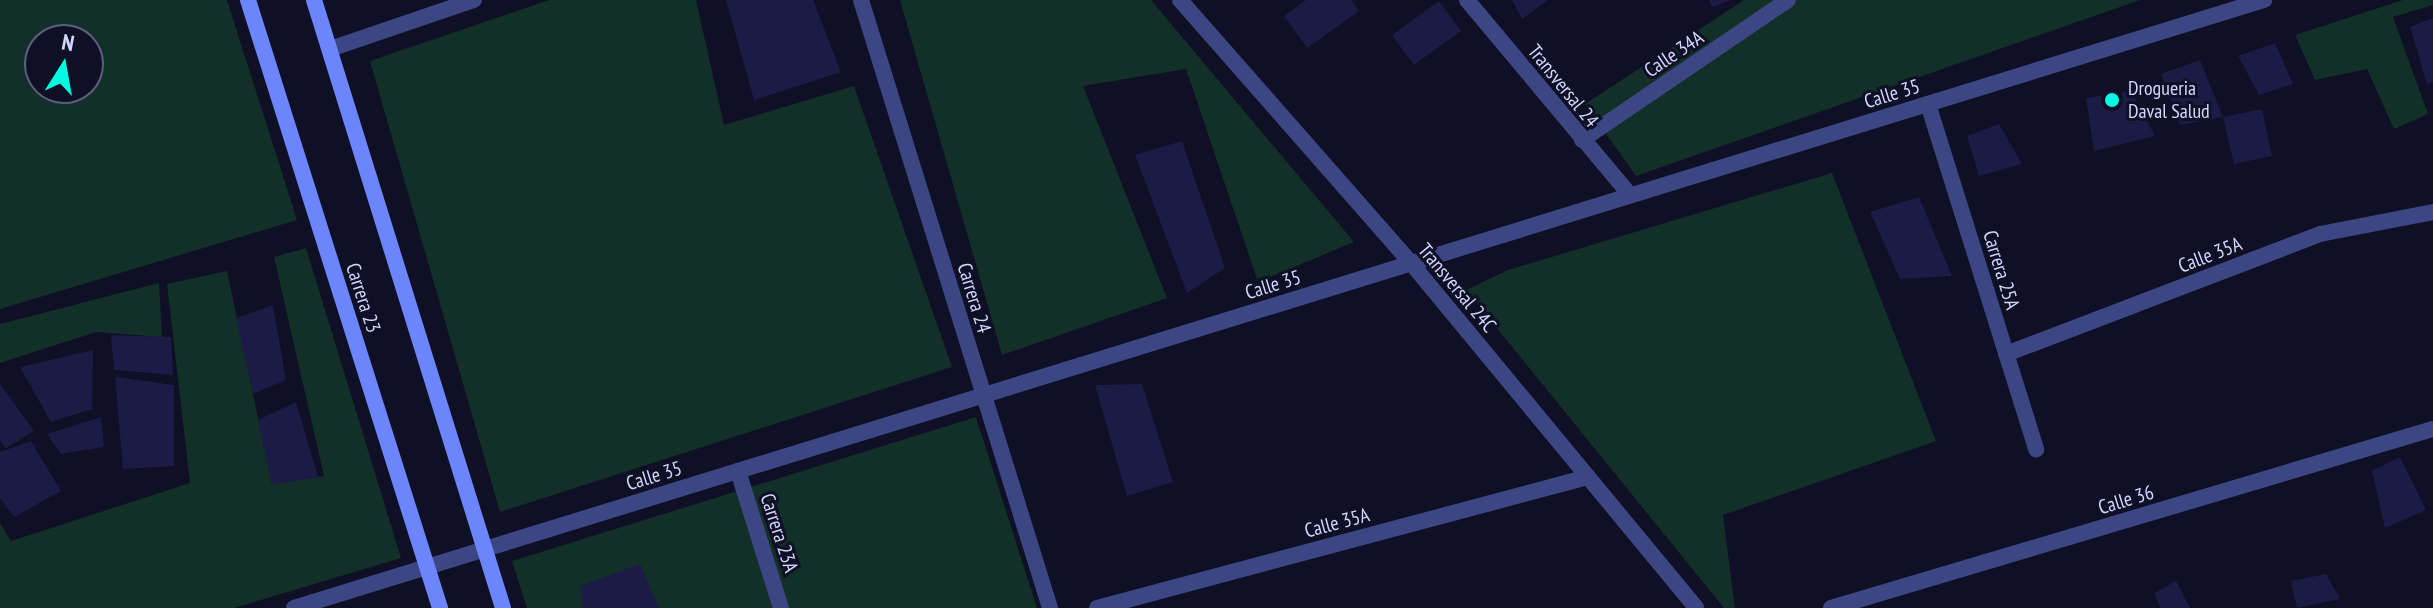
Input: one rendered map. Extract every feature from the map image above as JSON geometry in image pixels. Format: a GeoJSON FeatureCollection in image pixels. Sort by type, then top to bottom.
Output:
{"type":"FeatureCollection","features":[{"type":"Feature","properties":{"kind":"street","name":"Carrera 23"},"geometry":{"type":"LineString","coordinates":[[248,0],[440,608]]}},
{"type":"Feature","properties":{"kind":"street","name":"Carrera 23"},"geometry":{"type":"LineString","coordinates":[[314,0],[503,608]]}},
{"type":"Feature","properties":{"kind":"street"},"geometry":{"type":"LineString","coordinates":[[330,49],[474,0]]}},
{"type":"Feature","properties":{"kind":"street","name":"Carrera 24"},"geometry":{"type":"LineString","coordinates":[[861,0],[1050,608]]}},
{"type":"Feature","properties":{"kind":"street","name":"Transversal 24C"},"geometry":{"type":"LineString","coordinates":[[1180,0],[1411,263],[1696,608]]}},
{"type":"Feature","properties":{"kind":"street","name":"Transversal 24"},"geometry":{"type":"LineString","coordinates":[[1467,0],[1630,195]]}},
{"type":"Feature","properties":{"kind":"street","name":"Calle 34A"},"geometry":{"type":"LineString","coordinates":[[1582,140],[1788,0]]}},
{"type":"Feature","properties":{"kind":"street","name":"Calle 35"},"geometry":{"type":"LineString","coordinates":[[294,608],[1928,104],[2242,3],[2264,0]]}},
{"type":"Feature","properties":{"kind":"street","name":"Carrera 25A"},"geometry":{"type":"LineString","coordinates":[[1928,104],[2036,449]]}},
{"type":"Feature","properties":{"kind":"street","name":"Calle 35A"},"geometry":{"type":"LineString","coordinates":[[2006,354],[2320,234],[2433,212]]}},
{"type":"Feature","properties":{"kind":"street","name":"Calle 36"},"geometry":{"type":"LineString","coordinates":[[1831,608],[2433,429]]}},
{"type":"Feature","properties":{"kind":"street","name":"Carrera 23A"},"geometry":{"type":"LineString","coordinates":[[738,471],[781,608]]}},
{"type":"Feature","properties":{"kind":"street","name":"Calle 35A"},"geometry":{"type":"LineString","coordinates":[[1097,608],[1588,477]]}},
{"type":"Feature","properties":{"kind":"green space"},"geometry":{"type":"Polygon","coordinates":[[[0,0],[227,0],[297,220],[0,309],[0,0]]]}},
{"type":"Feature","properties":{"kind":"green space"},"geometry":{"type":"Polygon","coordinates":[[[549,0],[696,0],[724,125],[854,86],[952,367],[500,512],[370,61],[549,0]]]}},
{"type":"Feature","properties":{"kind":"green space"},"geometry":{"type":"Polygon","coordinates":[[[900,0],[1151,0],[1354,242],[1258,282],[1186,69],[1083,86],[1167,298],[1002,355],[900,0]]]}},
{"type":"Feature","properties":{"kind":"green space"},"geometry":{"type":"Polygon","coordinates":[[[1744,0],[2140,0],[1636,176],[1585,104],[1744,0]]]}},
{"type":"Feature","properties":{"kind":"green space"},"geometry":{"type":"Polygon","coordinates":[[[2403,0],[2433,0],[2433,5],[2393,17],[2428,114],[2394,129],[2367,69],[2315,80],[2295,35],[2403,0]]]}},
{"type":"Feature","properties":{"kind":"green space"},"geometry":{"type":"Polygon","coordinates":[[[1832,173],[1936,441],[1723,515],[1735,608],[1724,608],[1466,290],[1508,270],[1832,173]]]}},
{"type":"Feature","properties":{"kind":"green space"},"geometry":{"type":"Polygon","coordinates":[[[306,248],[401,558],[234,608],[0,608],[0,523],[11,541],[190,483],[167,284],[227,271],[272,484],[324,476],[274,257],[306,248]]]}},
{"type":"Feature","properties":{"kind":"green space"},"geometry":{"type":"Polygon","coordinates":[[[159,283],[162,337],[96,332],[0,363],[0,324],[159,283]]]}},
{"type":"Feature","properties":{"kind":"green space"},"geometry":{"type":"Polygon","coordinates":[[[976,417],[1037,608],[527,608],[512,561],[976,417]]]}},
{"type":"Feature","properties":{"kind":"building"},"geometry":{"type":"Polygon","coordinates":[[[726,0],[813,0],[841,72],[754,100],[726,0]]]}},
{"type":"Feature","properties":{"kind":"building"},"geometry":{"type":"Polygon","coordinates":[[[1306,0],[1351,0],[1359,11],[1307,48],[1284,16],[1306,0]]]}},
{"type":"Feature","properties":{"kind":"building"},"geometry":{"type":"Polygon","coordinates":[[[1512,0],[1548,0],[1522,19],[1512,0]]]}},
{"type":"Feature","properties":{"kind":"building"},"geometry":{"type":"Polygon","coordinates":[[[1709,0],[1731,0],[1712,7],[1709,0]]]}},
{"type":"Feature","properties":{"kind":"building"},"geometry":{"type":"Polygon","coordinates":[[[1439,1],[1461,31],[1414,65],[1392,35],[1439,1]]]}},
{"type":"Feature","properties":{"kind":"building"},"geometry":{"type":"Polygon","coordinates":[[[2433,18],[2433,82],[2427,84],[2410,27],[2433,18]]]}},
{"type":"Feature","properties":{"kind":"building"},"geometry":{"type":"Polygon","coordinates":[[[2275,43],[2293,84],[2259,95],[2238,56],[2275,43]]]}},
{"type":"Feature","properties":{"kind":"building"},"geometry":{"type":"Polygon","coordinates":[[[2200,60],[2223,117],[2180,125],[2161,74],[2200,60]]]}},
{"type":"Feature","properties":{"kind":"building"},"geometry":{"type":"Polygon","coordinates":[[[2131,91],[2155,136],[2094,151],[2086,98],[2131,91]]]}},
{"type":"Feature","properties":{"kind":"building"},"geometry":{"type":"Polygon","coordinates":[[[2262,109],[2272,156],[2234,164],[2223,117],[2262,109]]]}},
{"type":"Feature","properties":{"kind":"building"},"geometry":{"type":"Polygon","coordinates":[[[1999,124],[2022,164],[1979,176],[1967,136],[1999,124]]]}},
{"type":"Feature","properties":{"kind":"building"},"geometry":{"type":"Polygon","coordinates":[[[1182,141],[1225,268],[1187,293],[1135,155],[1182,141]]]}},
{"type":"Feature","properties":{"kind":"building"},"geometry":{"type":"Polygon","coordinates":[[[1919,197],[1952,276],[1900,279],[1870,212],[1919,197]]]}},
{"type":"Feature","properties":{"kind":"building"},"geometry":{"type":"Polygon","coordinates":[[[273,305],[286,380],[253,394],[236,318],[273,305]]]}},
{"type":"Feature","properties":{"kind":"building"},"geometry":{"type":"Polygon","coordinates":[[[111,335],[171,337],[173,375],[114,370],[111,335]]]}},
{"type":"Feature","properties":{"kind":"building"},"geometry":{"type":"Polygon","coordinates":[[[93,350],[92,409],[51,422],[20,367],[93,350]]]}},
{"type":"Feature","properties":{"kind":"building"},"geometry":{"type":"Polygon","coordinates":[[[115,377],[174,385],[174,466],[123,469],[115,377]]]}},
{"type":"Feature","properties":{"kind":"building"},"geometry":{"type":"Polygon","coordinates":[[[0,384],[34,431],[6,448],[0,441],[0,384]]]}},
{"type":"Feature","properties":{"kind":"building"},"geometry":{"type":"Polygon","coordinates":[[[1142,384],[1173,482],[1127,496],[1095,385],[1142,384]]]}},
{"type":"Feature","properties":{"kind":"building"},"geometry":{"type":"Polygon","coordinates":[[[296,402],[318,477],[272,485],[258,420],[296,402]]]}},
{"type":"Feature","properties":{"kind":"building"},"geometry":{"type":"Polygon","coordinates":[[[101,417],[104,447],[61,454],[47,434],[101,417]]]}},
{"type":"Feature","properties":{"kind":"building"},"geometry":{"type":"Polygon","coordinates":[[[31,441],[61,491],[14,517],[0,498],[0,452],[31,441]]]}},
{"type":"Feature","properties":{"kind":"building"},"geometry":{"type":"Polygon","coordinates":[[[2400,457],[2426,510],[2385,528],[2372,471],[2400,457]]]}},
{"type":"Feature","properties":{"kind":"building"},"geometry":{"type":"Polygon","coordinates":[[[640,564],[659,608],[583,608],[580,586],[640,564]]]}},
{"type":"Feature","properties":{"kind":"building"},"geometry":{"type":"Polygon","coordinates":[[[2326,574],[2340,599],[2297,608],[2291,581],[2326,574]]]}},
{"type":"Feature","properties":{"kind":"building"},"geometry":{"type":"Polygon","coordinates":[[[2176,581],[2190,608],[2160,608],[2154,593],[2176,581]]]}},
{"type":"Feature","properties":{"kind":"place","name":"Drogueria Daval Salud"},"geometry":{"type":"Point","coordinates":[2112,100]}}]}
